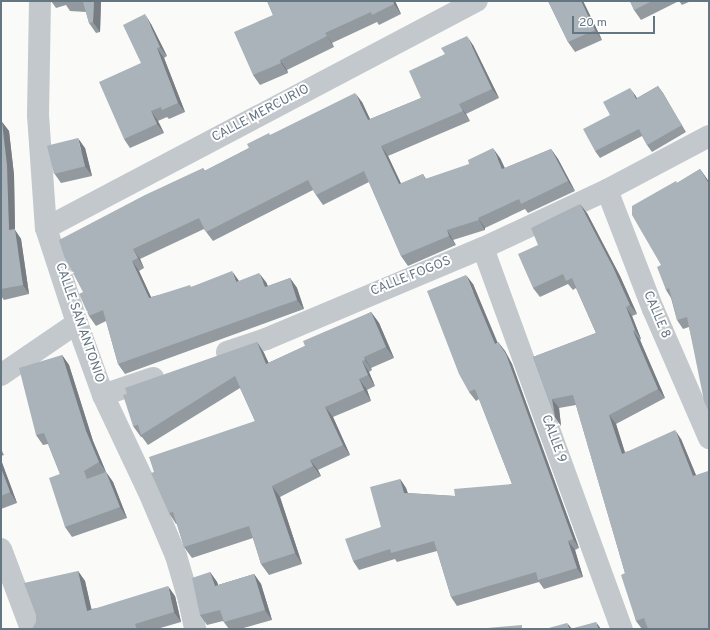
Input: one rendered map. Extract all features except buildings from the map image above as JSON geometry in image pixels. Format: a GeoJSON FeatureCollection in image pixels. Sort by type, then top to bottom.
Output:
{"type":"FeatureCollection","features":[{"type":"Feature","properties":{"kind":"street","name":"CALLE SAN ANTONIO"},"geometry":{"type":"LineString","coordinates":[[40,1],[38,115],[46,228],[77,323],[104,395],[148,490],[176,556],[189,600],[195,629]]}},
{"type":"Feature","properties":{"kind":"street","name":"CALLE MERCURIO"},"geometry":{"type":"LineString","coordinates":[[46,228],[477,1]]}},
{"type":"Feature","properties":{"kind":"street","name":"CALLE FOGOS"},"geometry":{"type":"LineString","coordinates":[[207,359],[266,339],[483,248],[607,190],[709,136]]}},
{"type":"Feature","properties":{"kind":"street","name":"CALLE 8"},"geometry":{"type":"LineString","coordinates":[[607,190],[652,309],[709,438]]}},
{"type":"Feature","properties":{"kind":"street","name":"CALLE 9"},"geometry":{"type":"LineString","coordinates":[[483,248],[622,629]]}},
{"type":"Feature","properties":{"kind":"street"},"geometry":{"type":"LineString","coordinates":[[1,375],[77,323]]}},
{"type":"Feature","properties":{"kind":"street"},"geometry":{"type":"LineString","coordinates":[[104,395],[170,372]]}},
{"type":"Feature","properties":{"kind":"street"},"geometry":{"type":"LineString","coordinates":[[1,549],[31,629]]}}]}
